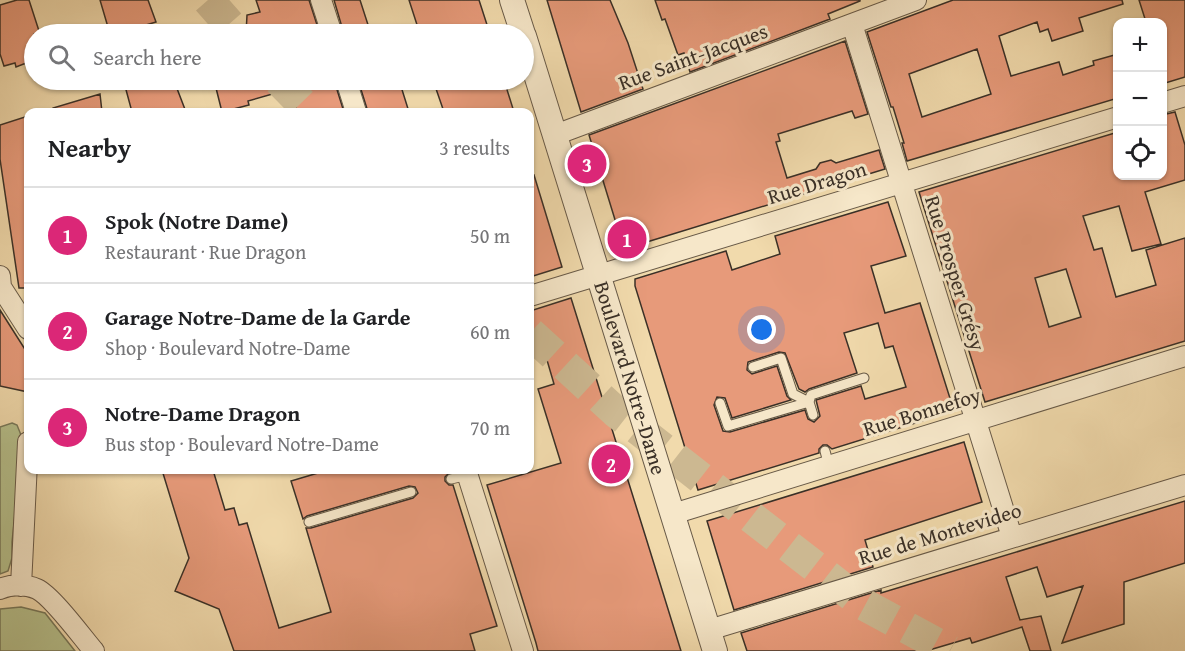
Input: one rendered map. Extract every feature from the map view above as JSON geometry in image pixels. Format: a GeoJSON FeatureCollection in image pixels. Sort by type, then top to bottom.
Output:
{"type":"FeatureCollection","features":[{"type":"Feature","properties":{"kind":"street"},"geometry":{"type":"LineString","coordinates":[[321,0],[329,24]]}},
{"type":"Feature","properties":{"kind":"street","name":"Boulevard Notre-Dame"},"geometry":{"type":"LineString","coordinates":[[512,0],[520,24]]}},
{"type":"Feature","properties":{"kind":"street","name":"Rue Saint-Jacques"},"geometry":{"type":"LineString","coordinates":[[555,135],[916,0]]}},
{"type":"Feature","properties":{"kind":"street","name":"Rue Prosper Grésy"},"geometry":{"type":"LineString","coordinates":[[852,24],[1012,537]]}},
{"type":"Feature","properties":{"kind":"street","name":"Boulevard Notre-Dame"},"geometry":{"type":"LineString","coordinates":[[534,69],[712,640]]}},
{"type":"Feature","properties":{"kind":"street"},"geometry":{"type":"LineString","coordinates":[[349,90],[355,108]]}},
{"type":"Feature","properties":{"kind":"street"},"geometry":{"type":"LineString","coordinates":[[1167,101],[1185,96]]}},
{"type":"Feature","properties":{"kind":"street","name":"Rue Dragon"},"geometry":{"type":"LineString","coordinates":[[534,295],[1113,119]]}},
{"type":"Feature","properties":{"kind":"street"},"geometry":{"type":"LineString","coordinates":[[0,276],[1,286],[24,323]]}},
{"type":"Feature","properties":{"kind":"street","name":"Rue Bonnefoy"},"geometry":{"type":"LineString","coordinates":[[673,514],[827,459],[975,421],[1185,356]]}},
{"type":"Feature","properties":{"kind":"street"},"geometry":{"type":"LineString","coordinates":[[21,586],[26,474]]}},
{"type":"Feature","properties":{"kind":"street"},"geometry":{"type":"LineString","coordinates":[[462,475],[523,651]]}},
{"type":"Feature","properties":{"kind":"street","name":"Rue de Montevideo"},"geometry":{"type":"LineString","coordinates":[[712,640],[1012,537],[1185,484]]}},
{"type":"Feature","properties":{"kind":"street"},"geometry":{"type":"LineString","coordinates":[[0,589],[8,586],[37,589],[47,596],[94,651]]}},
{"type":"Feature","properties":{"kind":"lane"},"geometry":{"type":"LineString","coordinates":[[753,367],[781,358],[793,394],[809,402]]}},
{"type":"Feature","properties":{"kind":"lane"},"geometry":{"type":"LineString","coordinates":[[813,415],[809,402],[811,395],[864,378]]}},
{"type":"Feature","properties":{"kind":"lane"},"geometry":{"type":"LineString","coordinates":[[720,402],[728,426],[809,402]]}},
{"type":"Feature","properties":{"kind":"lane"},"geometry":{"type":"LineString","coordinates":[[309,522],[411,492]]}},
{"type":"Feature","properties":{"kind":"green space"},"geometry":{"type":"Polygon","coordinates":[[[12,423],[17,425],[23,440],[12,558],[8,571],[0,574],[0,427],[12,423]]]}},
{"type":"Feature","properties":{"kind":"green space"},"geometry":{"type":"Polygon","coordinates":[[[21,607],[45,613],[75,651],[0,651],[0,609],[21,607]]]}},
{"type":"Feature","properties":{"kind":"building"},"geometry":{"type":"Polygon","coordinates":[[[17,0],[29,0],[37,24],[24,24],[24,64],[16,67],[15,63],[4,66],[0,54],[0,5],[17,0]]]}},
{"type":"Feature","properties":{"kind":"building"},"geometry":{"type":"Polygon","coordinates":[[[100,0],[148,0],[156,22],[149,24],[107,24],[100,0]]]}},
{"type":"Feature","properties":{"kind":"building"},"geometry":{"type":"Polygon","coordinates":[[[256,0],[309,0],[317,24],[247,24],[247,15],[260,12],[256,0]]]}},
{"type":"Feature","properties":{"kind":"building"},"geometry":{"type":"Polygon","coordinates":[[[334,0],[360,0],[368,24],[341,24],[334,0]]]}},
{"type":"Feature","properties":{"kind":"building"},"geometry":{"type":"Polygon","coordinates":[[[409,0],[479,0],[487,24],[417,24],[409,0]]]}},
{"type":"Feature","properties":{"kind":"building"},"geometry":{"type":"Polygon","coordinates":[[[547,0],[610,0],[628,43],[643,89],[581,112],[547,0]]]}},
{"type":"Feature","properties":{"kind":"building"},"geometry":{"type":"Polygon","coordinates":[[[655,0],[860,1],[828,14],[830,19],[690,72],[684,53],[678,55],[665,19],[662,20],[655,0]]]}},
{"type":"Feature","properties":{"kind":"building"},"geometry":{"type":"Polygon","coordinates":[[[953,0],[1122,0],[1123,4],[1079,18],[1083,31],[1052,41],[1048,29],[1040,32],[1037,22],[999,36],[1011,76],[1059,62],[1063,75],[1094,65],[1093,61],[1113,55],[1113,99],[907,161],[902,143],[904,143],[893,107],[891,107],[867,32],[953,0]],[[977,49],[909,74],[922,117],[991,94],[977,49]]]}},
{"type":"Feature","properties":{"kind":"building"},"geometry":{"type":"Polygon","coordinates":[[[1139,0],[1185,0],[1185,77],[1167,82],[1167,18],[1145,18],[1139,0]]]}},
{"type":"Feature","properties":{"kind":"building"},"geometry":{"type":"Polygon","coordinates":[[[845,41],[868,114],[855,118],[852,111],[778,134],[780,141],[776,142],[787,178],[816,169],[820,163],[831,160],[836,163],[879,150],[885,169],[624,249],[589,135],[845,41]]]}},
{"type":"Feature","properties":{"kind":"building"},"geometry":{"type":"Polygon","coordinates":[[[126,90],[178,90],[184,108],[131,108],[126,90]]]}},
{"type":"Feature","properties":{"kind":"building"},"geometry":{"type":"Polygon","coordinates":[[[216,90],[286,90],[248,101],[249,105],[221,108],[216,90]]]}},
{"type":"Feature","properties":{"kind":"building"},"geometry":{"type":"Polygon","coordinates":[[[290,90],[337,90],[343,108],[296,108],[290,90]]]}},
{"type":"Feature","properties":{"kind":"building"},"geometry":{"type":"Polygon","coordinates":[[[361,90],[402,90],[408,108],[367,108],[361,90]]]}},
{"type":"Feature","properties":{"kind":"building"},"geometry":{"type":"Polygon","coordinates":[[[436,90],[507,90],[513,108],[443,108],[436,90]]]}},
{"type":"Feature","properties":{"kind":"building"},"geometry":{"type":"Polygon","coordinates":[[[100,94],[102,108],[53,108],[100,94]]]}},
{"type":"Feature","properties":{"kind":"building"},"geometry":{"type":"Polygon","coordinates":[[[1175,112],[1185,145],[1185,180],[1145,192],[1161,244],[1132,251],[1119,206],[1083,216],[1094,250],[1102,248],[1116,297],[1156,285],[1146,250],[1185,238],[1185,341],[985,402],[919,192],[1113,134],[1113,180],[1167,180],[1167,114],[1175,112]],[[1066,269],[1035,278],[1049,327],[1081,317],[1066,269]]]}},
{"type":"Feature","properties":{"kind":"building"},"geometry":{"type":"Polygon","coordinates":[[[24,117],[24,288],[19,288],[0,159],[0,125],[24,117]]]}},
{"type":"Feature","properties":{"kind":"building"},"geometry":{"type":"Polygon","coordinates":[[[534,175],[562,267],[534,276],[534,175]]]}},
{"type":"Feature","properties":{"kind":"building"},"geometry":{"type":"Polygon","coordinates":[[[888,202],[906,256],[871,266],[885,313],[920,303],[954,411],[832,449],[823,445],[819,453],[698,490],[635,286],[635,279],[726,251],[732,270],[780,254],[775,236],[888,202]],[[878,323],[844,333],[857,373],[805,392],[799,389],[785,353],[779,352],[748,362],[747,370],[752,374],[777,366],[787,396],[791,400],[732,418],[725,398],[717,397],[714,405],[723,431],[730,432],[805,410],[808,419],[814,422],[820,416],[816,400],[861,386],[865,399],[906,387],[893,346],[885,348],[878,323]]]}},
{"type":"Feature","properties":{"kind":"building"},"geometry":{"type":"Polygon","coordinates":[[[571,298],[681,651],[538,651],[487,485],[524,474],[534,474],[534,471],[561,463],[538,389],[554,384],[542,343],[539,344],[538,340],[534,341],[534,310],[571,298]]]}},
{"type":"Feature","properties":{"kind":"building"},"geometry":{"type":"Polygon","coordinates":[[[0,310],[24,348],[24,391],[0,386],[0,310]]]}},
{"type":"Feature","properties":{"kind":"building"},"geometry":{"type":"Polygon","coordinates":[[[964,442],[982,502],[865,540],[873,567],[734,610],[707,521],[964,442]]]}},
{"type":"Feature","properties":{"kind":"building"},"geometry":{"type":"Polygon","coordinates":[[[163,474],[214,474],[225,510],[234,508],[239,525],[247,523],[279,628],[331,612],[306,528],[413,498],[418,493],[415,487],[409,486],[303,519],[291,481],[315,474],[448,474],[445,481],[453,485],[497,626],[470,634],[475,651],[234,651],[219,609],[175,591],[189,558],[163,474]]]}},
{"type":"Feature","properties":{"kind":"building"},"geometry":{"type":"Polygon","coordinates":[[[1185,501],[1185,563],[1124,582],[1124,624],[1062,643],[1083,586],[1047,597],[1037,567],[1006,577],[1020,620],[1041,616],[1051,651],[1030,651],[1022,627],[972,643],[970,638],[926,651],[747,651],[741,633],[881,590],[881,593],[1185,501]]]}},
{"type":"Feature","properties":{"kind":"tunnel"},"geometry":{"type":"LineString","coordinates":[[208,0],[229,24]]}},
{"type":"Feature","properties":{"kind":"tunnel"},"geometry":{"type":"LineString","coordinates":[[289,90],[306,108]]}},
{"type":"Feature","properties":{"kind":"tunnel"},"geometry":{"type":"LineString","coordinates":[[534,337],[616,412],[863,604],[950,651]]}},
{"type":"Feature","properties":{"kind":"place","name":"Notre-Dame Dragon"},"geometry":{"type":"Point","coordinates":[587,164]}},
{"type":"Feature","properties":{"kind":"place","name":"Spok (Notre Dame)"},"geometry":{"type":"Point","coordinates":[627,239]}},
{"type":"Feature","properties":{"kind":"place","name":"Garage Notre-Dame de la Garde"},"geometry":{"type":"Point","coordinates":[611,464]}}]}
